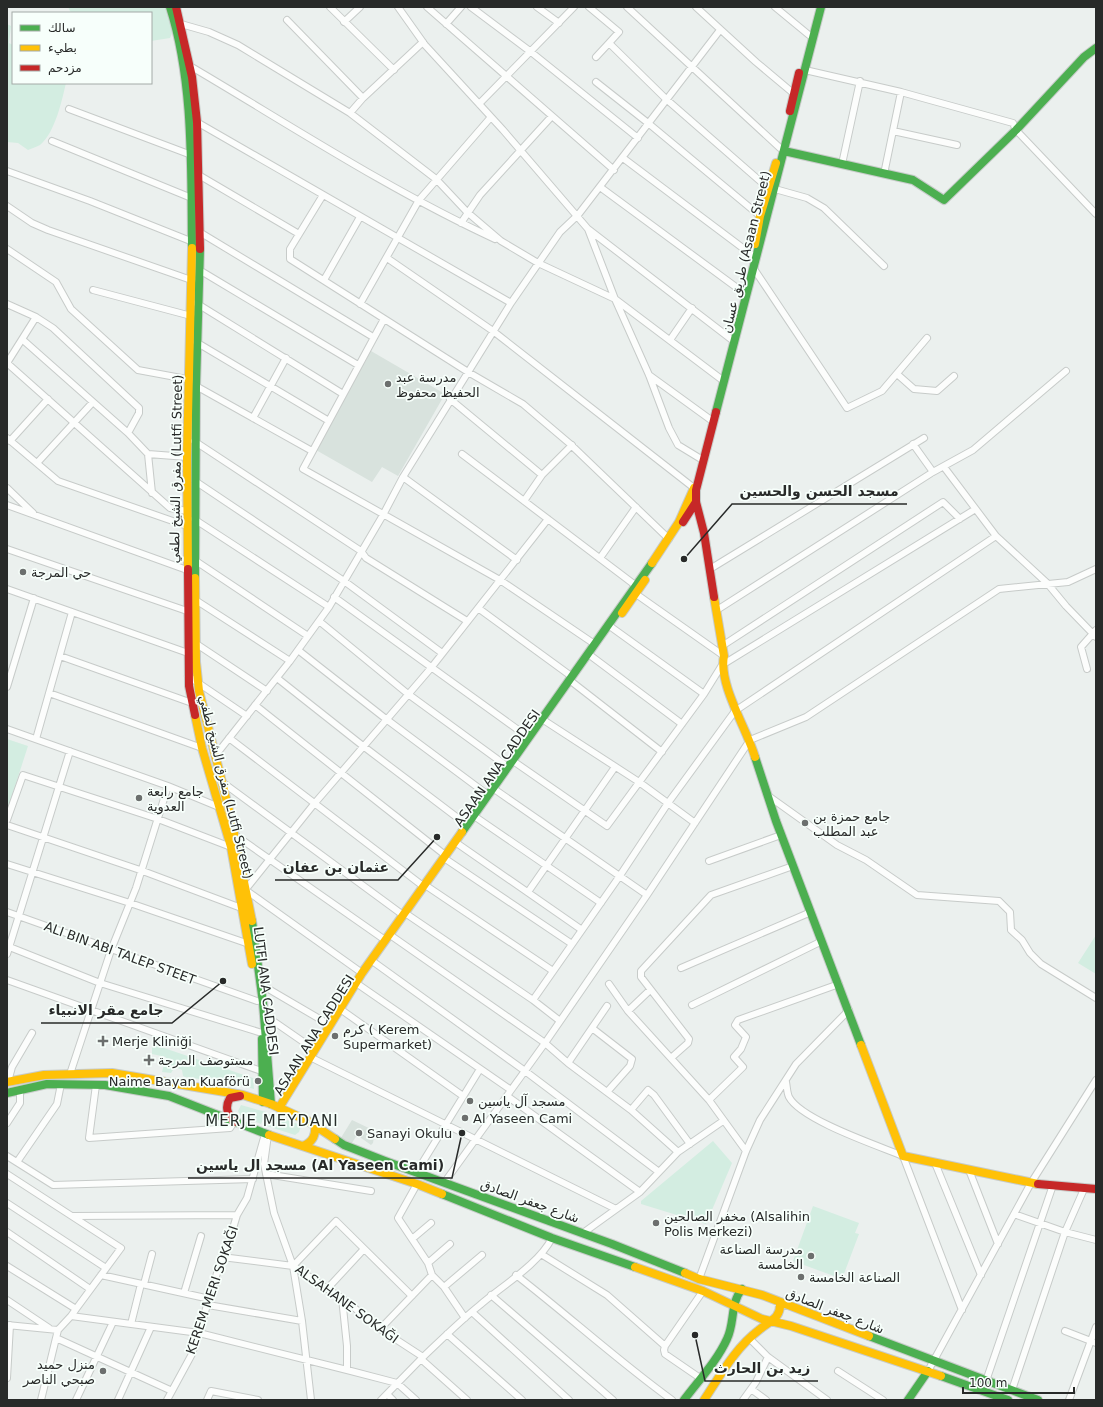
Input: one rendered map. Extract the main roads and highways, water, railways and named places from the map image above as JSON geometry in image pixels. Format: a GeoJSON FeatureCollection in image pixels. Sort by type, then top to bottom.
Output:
{"type":"FeatureCollection","features":[{"type":"Feature","properties":{"kind":"place","name":"مدرسة عبد الحفيظ محفوظ"},"geometry":{"type":"Point","coordinates":[388,384]}},
{"type":"Feature","properties":{"kind":"place","name":"مسجد الحسن والحسين"},"geometry":{"type":"Point","coordinates":[684,559]}},
{"type":"Feature","properties":{"kind":"place","name":"حي المرجة"},"geometry":{"type":"Point","coordinates":[23,572]}},
{"type":"Feature","properties":{"kind":"place","name":"جامع رابعة العدوية"},"geometry":{"type":"Point","coordinates":[139,798]}},
{"type":"Feature","properties":{"kind":"place","name":"جامع حمزة بن عبد المطلب"},"geometry":{"type":"Point","coordinates":[805,823]}},
{"type":"Feature","properties":{"kind":"place","name":"عثمان بن عفان"},"geometry":{"type":"Point","coordinates":[437,837]}},
{"type":"Feature","properties":{"kind":"place","name":"جامع مقر الانبياء"},"geometry":{"type":"Point","coordinates":[223,981]}},
{"type":"Feature","properties":{"kind":"place","name":"كرم ( Kerem Supermarket)"},"geometry":{"type":"Point","coordinates":[335,1036]}},
{"type":"Feature","properties":{"kind":"place","name":"Merje Kliniği"},"geometry":{"type":"Point","coordinates":[103,1041]}},
{"type":"Feature","properties":{"kind":"place","name":"مستوصف المرجة"},"geometry":{"type":"Point","coordinates":[149,1060]}},
{"type":"Feature","properties":{"kind":"place","name":"Naime Bayan Kuaförü"},"geometry":{"type":"Point","coordinates":[258,1081]}},
{"type":"Feature","properties":{"kind":"place","name":"مسجد آل ياسين"},"geometry":{"type":"Point","coordinates":[470,1101]}},
{"type":"Feature","properties":{"kind":"place","name":"Al Yaseen Cami"},"geometry":{"type":"Point","coordinates":[465,1118]}},
{"type":"Feature","properties":{"kind":"place","name":"Sanayi Okulu"},"geometry":{"type":"Point","coordinates":[359,1133]}},
{"type":"Feature","properties":{"kind":"place","name":"مسجد ال ياسين (Al Yaseen Cami)"},"geometry":{"type":"Point","coordinates":[462,1133]}},
{"type":"Feature","properties":{"kind":"place","name":"مخفر الصالحين (Alsalihin Polis Merkezi)"},"geometry":{"type":"Point","coordinates":[656,1223]}},
{"type":"Feature","properties":{"kind":"place","name":"مدرسة الصناعة الخامسة"},"geometry":{"type":"Point","coordinates":[811,1256]}},
{"type":"Feature","properties":{"kind":"place","name":"الصناعة الخامسة"},"geometry":{"type":"Point","coordinates":[801,1277]}},
{"type":"Feature","properties":{"kind":"place","name":"زيد بن الحارث"},"geometry":{"type":"Point","coordinates":[695,1335]}},
{"type":"Feature","properties":{"kind":"place","name":"منزل حميد صبحي الناصر"},"geometry":{"type":"Point","coordinates":[103,1371]}},
{"type":"Feature","properties":{"kind":"district","name":"MERJE MEYDANI"},"geometry":{"type":"Point","coordinates":[272,1121]}}]}
